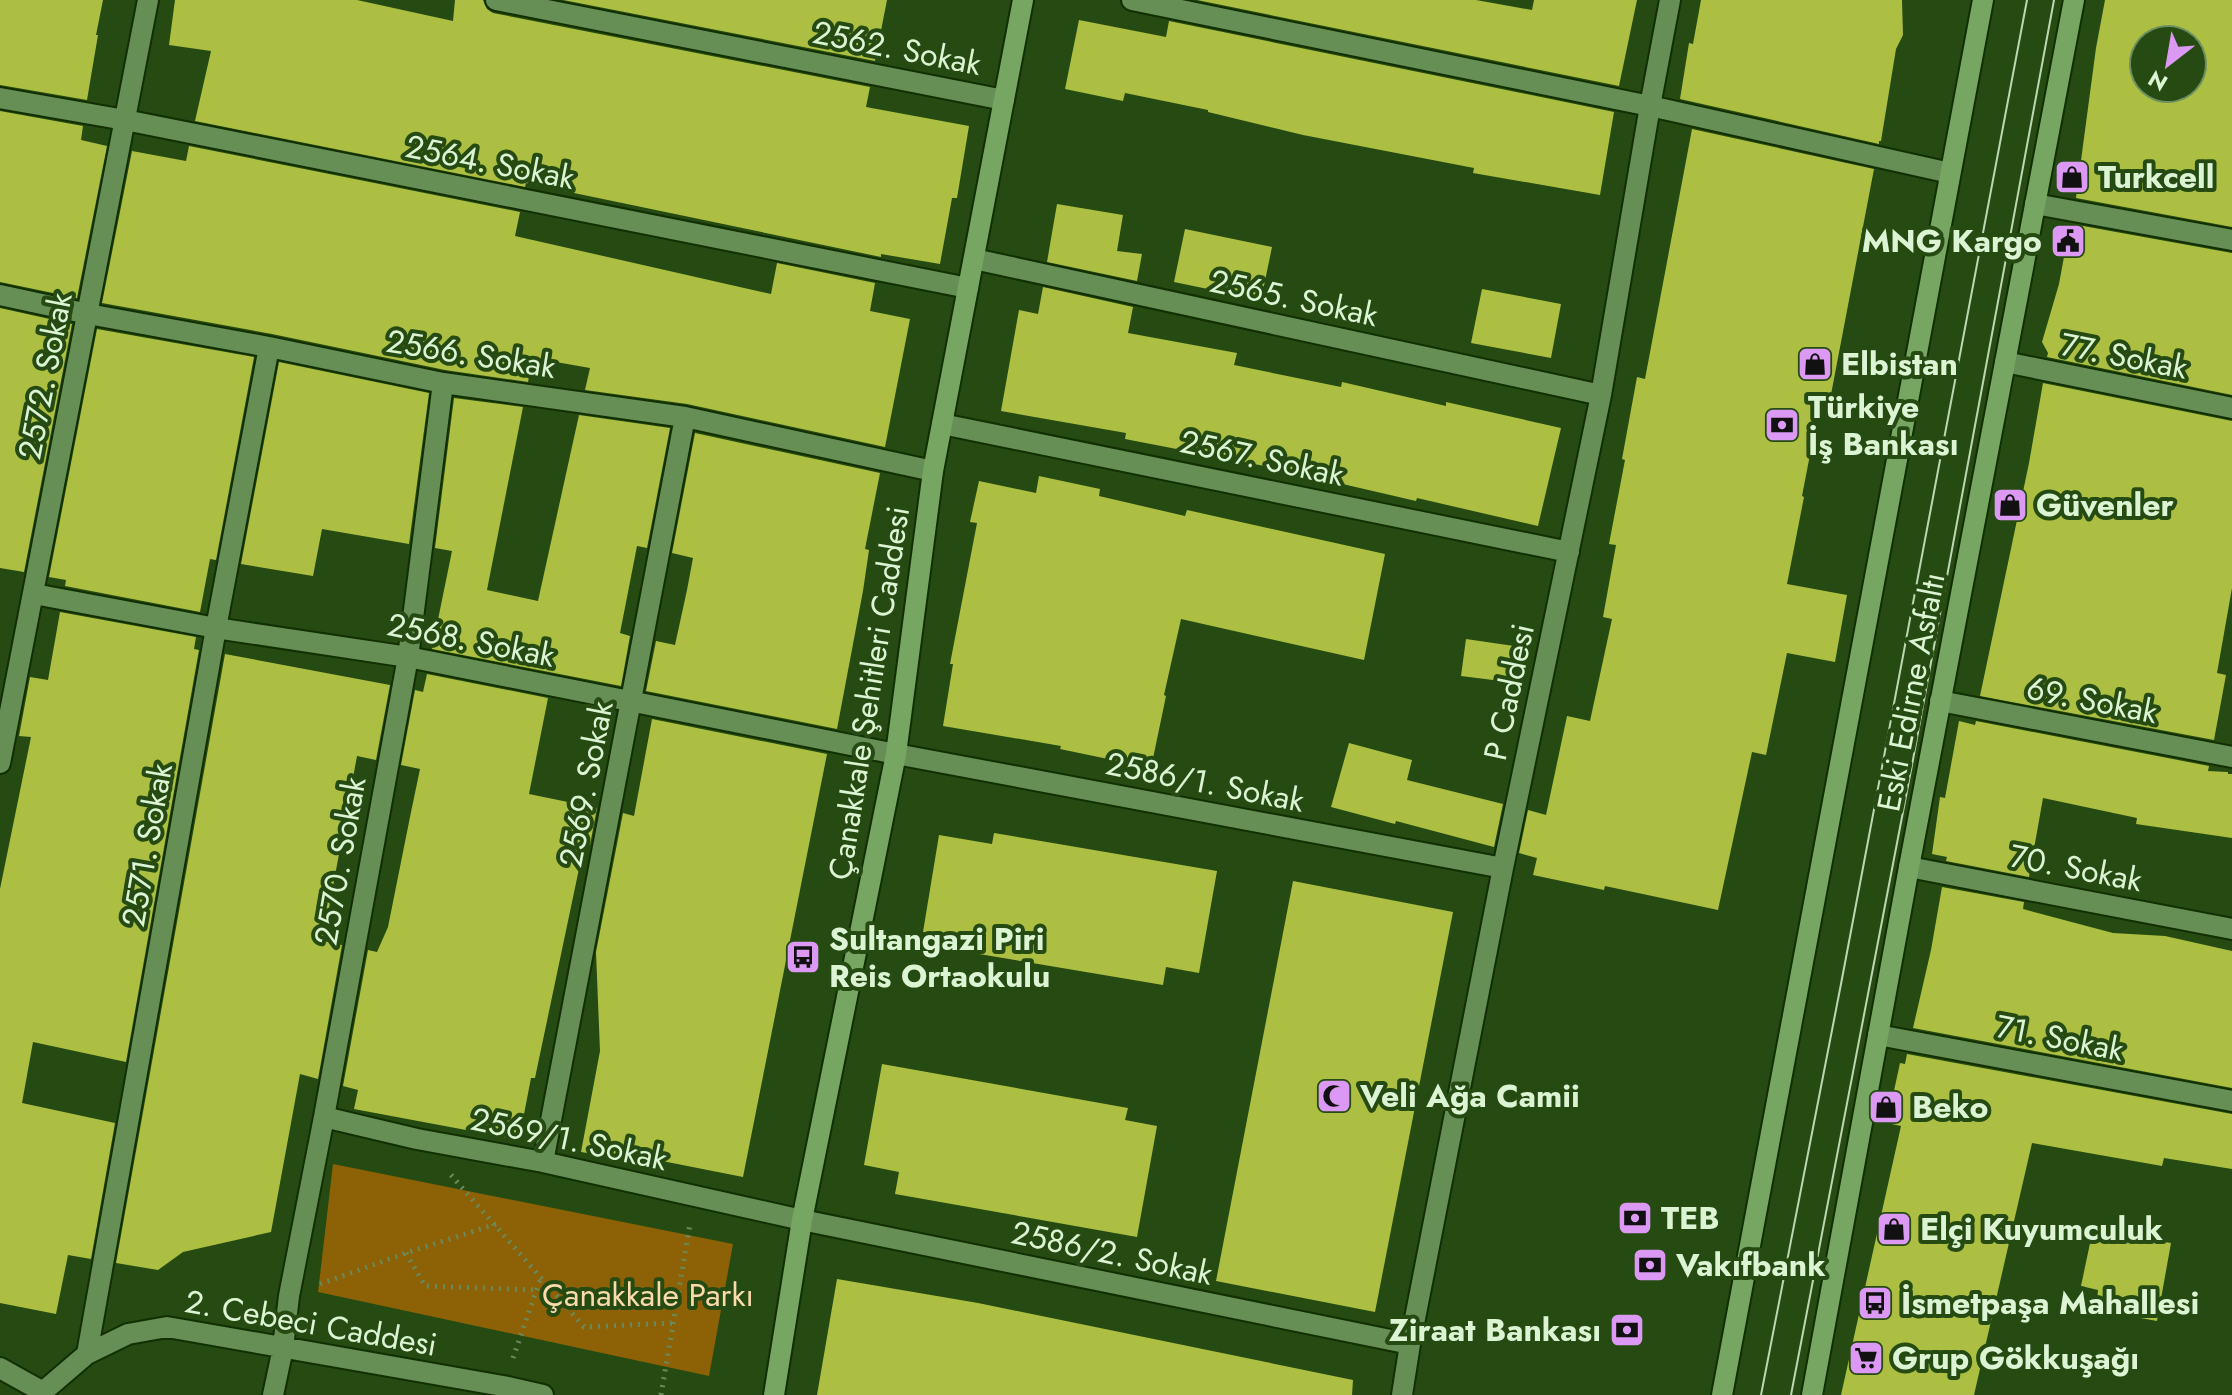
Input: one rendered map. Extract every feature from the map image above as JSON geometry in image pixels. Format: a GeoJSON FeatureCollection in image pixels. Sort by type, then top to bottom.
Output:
{"type":"FeatureCollection","features":[{"type":"Feature","properties":{"kind":"main road","name":"Çanakkale Şehitleri Caddesi"},"geometry":{"type":"LineString","coordinates":[[774,1395],[802,1220],[896,754],[933,471],[1023,0]]}},
{"type":"Feature","properties":{"kind":"main road","name":"Eski Edirne Asfaltı"},"geometry":{"type":"LineString","coordinates":[[1722,1395],[1983,0]]}},
{"type":"Feature","properties":{"kind":"main road","name":"Eski Edirne Asfaltı"},"geometry":{"type":"LineString","coordinates":[[1812,1395],[2074,0]]}},
{"type":"Feature","properties":{"kind":"street","name":"2572. Sokak"},"geometry":{"type":"LineString","coordinates":[[0,763],[148,0]]}},
{"type":"Feature","properties":{"kind":"street","name":"2562. Sokak"},"geometry":{"type":"LineString","coordinates":[[496,0],[1004,100]]}},
{"type":"Feature","properties":{"kind":"street"},"geometry":{"type":"LineString","coordinates":[[1132,0],[1650,106],[1950,173]]}},
{"type":"Feature","properties":{"kind":"street","name":"P Caddesi"},"geometry":{"type":"LineString","coordinates":[[1402,1395],[1503,868],[1601,395],[1670,0]]}},
{"type":"Feature","properties":{"kind":"street","name":"2564. Sokak"},"geometry":{"type":"LineString","coordinates":[[0,98],[125,120],[968,288]]}},
{"type":"Feature","properties":{"kind":"street"},"geometry":{"type":"LineString","coordinates":[[2035,204],[2232,240]]}},
{"type":"Feature","properties":{"kind":"street","name":"2565. Sokak"},"geometry":{"type":"LineString","coordinates":[[974,259],[1601,395]]}},
{"type":"Feature","properties":{"kind":"street","name":"2566. Sokak"},"geometry":{"type":"LineString","coordinates":[[0,295],[443,383],[685,417],[933,471]]}},
{"type":"Feature","properties":{"kind":"street","name":"2571. Sokak"},"geometry":{"type":"LineString","coordinates":[[87,1354],[269,347]]}},
{"type":"Feature","properties":{"kind":"street","name":"77. Sokak"},"geometry":{"type":"LineString","coordinates":[[2005,362],[2232,408]]}},
{"type":"Feature","properties":{"kind":"street","name":"2570. Sokak"},"geometry":{"type":"LineString","coordinates":[[273,1395],[408,657],[443,383]]}},
{"type":"Feature","properties":{"kind":"street","name":"2569. Sokak"},"geometry":{"type":"LineString","coordinates":[[543,1162],[685,417]]}},
{"type":"Feature","properties":{"kind":"street","name":"2567. Sokak"},"geometry":{"type":"LineString","coordinates":[[942,424],[1569,552]]}},
{"type":"Feature","properties":{"kind":"street","name":"2568. Sokak"},"geometry":{"type":"LineString","coordinates":[[34,594],[216,628],[408,657],[896,754]]}},
{"type":"Feature","properties":{"kind":"street","name":"69. Sokak"},"geometry":{"type":"LineString","coordinates":[[1940,701],[2232,757]]}},
{"type":"Feature","properties":{"kind":"street","name":"2586/1. Sokak"},"geometry":{"type":"LineString","coordinates":[[896,754],[1503,868]]}},
{"type":"Feature","properties":{"kind":"street","name":"70. Sokak"},"geometry":{"type":"LineString","coordinates":[[1909,867],[2232,929]]}},
{"type":"Feature","properties":{"kind":"street","name":"71. Sokak"},"geometry":{"type":"LineString","coordinates":[[1878,1035],[2232,1101]]}},
{"type":"Feature","properties":{"kind":"street","name":"2569/1. Sokak"},"geometry":{"type":"LineString","coordinates":[[324,1117],[802,1220]]}},
{"type":"Feature","properties":{"kind":"street","name":"2586/2. Sokak"},"geometry":{"type":"LineString","coordinates":[[802,1220],[1410,1344]]}},
{"type":"Feature","properties":{"kind":"street","name":"2. Cebeci Caddesi"},"geometry":{"type":"LineString","coordinates":[[41,1394],[87,1354],[128,1334],[167,1327],[502,1391],[543,1395]]}},
{"type":"Feature","properties":{"kind":"street"},"geometry":{"type":"LineString","coordinates":[[0,1368],[41,1394]]}},
{"type":"Feature","properties":{"kind":"path"},"geometry":{"type":"LineString","coordinates":[[417,1139],[496,1224],[584,1327],[673,1323]]}},
{"type":"Feature","properties":{"kind":"path"},"geometry":{"type":"LineString","coordinates":[[661,1395],[695,1196]]}},
{"type":"Feature","properties":{"kind":"path"},"geometry":{"type":"LineString","coordinates":[[289,1296],[496,1224]]}},
{"type":"Feature","properties":{"kind":"path"},"geometry":{"type":"LineString","coordinates":[[406,1253],[425,1286],[538,1290]]}},
{"type":"Feature","properties":{"kind":"path"},"geometry":{"type":"LineString","coordinates":[[502,1391],[541,1276]]}},
{"type":"Feature","properties":{"kind":"green space","name":"Çanakkale Parkı"},"geometry":{"type":"Polygon","coordinates":[[[333,1164],[733,1244],[709,1376],[318,1292],[333,1164]]]}},
{"type":"Feature","properties":{"kind":"building"},"geometry":{"type":"Polygon","coordinates":[[[0,0],[103,0],[87,100],[0,85],[0,0]]]}},
{"type":"Feature","properties":{"kind":"building"},"geometry":{"type":"Polygon","coordinates":[[[175,0],[357,0],[453,21],[455,0],[483,0],[493,13],[870,87],[866,107],[969,126],[957,198],[952,198],[940,264],[881,254],[881,257],[526,183],[525,187],[195,121],[211,51],[169,45],[175,0]]]}},
{"type":"Feature","properties":{"kind":"building"},"geometry":{"type":"Polygon","coordinates":[[[563,0],[887,0],[875,61],[563,0]]]}},
{"type":"Feature","properties":{"kind":"building"},"geometry":{"type":"Polygon","coordinates":[[[1197,0],[1476,0],[1532,10],[1534,0],[1637,0],[1619,86],[1197,0]]]}},
{"type":"Feature","properties":{"kind":"building"},"geometry":{"type":"Polygon","coordinates":[[[1701,0],[1902,0],[1903,35],[1896,49],[1879,144],[1680,99],[1689,43],[1693,44],[1701,0]]]}},
{"type":"Feature","properties":{"kind":"building"},"geometry":{"type":"Polygon","coordinates":[[[2105,0],[2232,0],[2232,227],[2076,198],[2105,0]]]}},
{"type":"Feature","properties":{"kind":"building"},"geometry":{"type":"Polygon","coordinates":[[[1079,20],[1166,37],[1169,21],[1614,112],[1600,195],[1473,173],[1474,168],[1303,135],[1208,110],[1125,93],[1123,101],[1065,89],[1079,20]]]}},
{"type":"Feature","properties":{"kind":"building"},"geometry":{"type":"Polygon","coordinates":[[[0,111],[83,126],[81,140],[107,146],[77,298],[0,282],[0,111]]]}},
{"type":"Feature","properties":{"kind":"building"},"geometry":{"type":"Polygon","coordinates":[[[1692,129],[1874,169],[1829,405],[1820,403],[1787,584],[1847,595],[1835,662],[1787,653],[1766,755],[1752,752],[1718,910],[1605,886],[1604,890],[1533,875],[1537,858],[1519,853],[1528,810],[1546,815],[1567,716],[1590,721],[1612,619],[1603,617],[1616,545],[1609,544],[1625,460],[1622,459],[1637,377],[1645,379],[1692,129]]]}},
{"type":"Feature","properties":{"kind":"building"},"geometry":{"type":"Polygon","coordinates":[[[189,146],[520,212],[515,236],[771,294],[777,263],[875,283],[870,311],[910,319],[885,447],[687,404],[585,390],[590,368],[533,358],[528,382],[445,370],[102,303],[132,151],[186,161],[189,146]]]}},
{"type":"Feature","properties":{"kind":"building"},"geometry":{"type":"Polygon","coordinates":[[[1057,204],[1123,215],[1117,251],[1142,254],[1137,281],[1047,262],[1057,204]]]}},
{"type":"Feature","properties":{"kind":"building"},"geometry":{"type":"Polygon","coordinates":[[[2072,224],[2232,253],[2232,395],[2047,357],[2042,342],[2059,284],[2066,246],[2070,247],[2072,224]]]}},
{"type":"Feature","properties":{"kind":"building"},"geometry":{"type":"Polygon","coordinates":[[[1185,229],[1272,247],[1261,300],[1174,282],[1185,229]]]}},
{"type":"Feature","properties":{"kind":"building"},"geometry":{"type":"Polygon","coordinates":[[[1043,287],[1133,307],[1128,333],[1237,353],[1234,365],[1341,387],[1342,382],[1446,406],[1446,402],[1561,428],[1538,526],[1417,498],[1416,501],[1321,477],[1125,439],[1126,433],[1001,411],[1019,310],[1038,314],[1043,287]]]}},
{"type":"Feature","properties":{"kind":"building"},"geometry":{"type":"Polygon","coordinates":[[[1482,289],[1561,304],[1551,358],[1471,343],[1482,289]]]}},
{"type":"Feature","properties":{"kind":"building"},"geometry":{"type":"Polygon","coordinates":[[[0,308],[72,324],[24,572],[0,568],[0,308]]]}},
{"type":"Feature","properties":{"kind":"building"},"geometry":{"type":"Polygon","coordinates":[[[97,329],[254,357],[216,560],[210,559],[200,612],[65,586],[66,580],[49,577],[97,329]]]}},
{"type":"Feature","properties":{"kind":"building"},"geometry":{"type":"Polygon","coordinates":[[[279,362],[429,393],[409,544],[322,529],[313,576],[241,564],[279,362]]]}},
{"type":"Feature","properties":{"kind":"building"},"geometry":{"type":"Polygon","coordinates":[[[2043,383],[2232,421],[2232,588],[2217,673],[2226,675],[2214,740],[1980,696],[2043,383]]]}},
{"type":"Feature","properties":{"kind":"building"},"geometry":{"type":"Polygon","coordinates":[[[454,398],[523,407],[487,590],[538,601],[579,415],[670,428],[647,548],[637,546],[620,633],[630,636],[621,686],[432,649],[452,551],[435,548],[454,398]]]}},
{"type":"Feature","properties":{"kind":"building"},"geometry":{"type":"Polygon","coordinates":[[[695,433],[880,473],[865,549],[869,550],[863,591],[837,729],[646,691],[656,641],[675,645],[687,590],[693,558],[672,553],[695,433]]]}},
{"type":"Feature","properties":{"kind":"building"},"geometry":{"type":"Polygon","coordinates":[[[1039,476],[1100,489],[1099,496],[1185,516],[1187,510],[1385,554],[1364,660],[1181,619],[1151,768],[1060,749],[1061,746],[943,726],[953,664],[950,664],[977,523],[970,522],[979,481],[1036,493],[1039,476]]]}},
{"type":"Feature","properties":{"kind":"building"},"geometry":{"type":"Polygon","coordinates":[[[60,612],[196,637],[194,649],[199,650],[126,1062],[33,1042],[22,1103],[115,1123],[91,1259],[68,1255],[56,1314],[0,1303],[0,889],[31,737],[19,736],[30,677],[48,680],[60,612]]]}},
{"type":"Feature","properties":{"kind":"building"},"geometry":{"type":"Polygon","coordinates":[[[1466,639],[1514,646],[1509,682],[1461,676],[1466,639]]]}},
{"type":"Feature","properties":{"kind":"building"},"geometry":{"type":"Polygon","coordinates":[[[225,654],[390,685],[376,760],[357,756],[323,941],[342,945],[318,1079],[300,1074],[271,1232],[183,1252],[158,1270],[116,1263],[225,654]]]}},
{"type":"Feature","properties":{"kind":"building"},"geometry":{"type":"Polygon","coordinates":[[[427,674],[548,698],[529,794],[597,808],[590,845],[584,845],[519,1140],[354,1109],[358,1090],[343,1086],[368,950],[377,952],[388,927],[420,769],[401,765],[415,690],[423,692],[427,674]]]}},
{"type":"Feature","properties":{"kind":"building"},"geometry":{"type":"Polygon","coordinates":[[[652,719],[827,754],[743,1177],[652,1159],[651,1164],[581,1152],[600,1051],[596,952],[623,813],[634,816],[652,719]]]}},
{"type":"Feature","properties":{"kind":"building"},"geometry":{"type":"Polygon","coordinates":[[[1959,721],[1975,725],[1976,721],[2209,766],[2208,771],[2228,772],[2232,774],[2232,838],[2136,824],[2137,818],[2043,798],[2029,877],[1946,861],[1947,857],[1932,854],[1940,797],[1945,798],[1959,721]]]}},
{"type":"Feature","properties":{"kind":"building"},"geometry":{"type":"Polygon","coordinates":[[[1349,743],[1412,760],[1407,780],[1503,804],[1494,847],[1331,807],[1349,743]]]}},
{"type":"Feature","properties":{"kind":"building"},"geometry":{"type":"Polygon","coordinates":[[[994,833],[1217,871],[1199,973],[1166,967],[1163,985],[937,947],[939,934],[923,932],[939,835],[992,844],[994,833]]]}},
{"type":"Feature","properties":{"kind":"building","name":"Veli Ağa Camii"},"geometry":{"type":"Polygon","coordinates":[[[1293,881],[1453,912],[1375,1312],[1216,1281],[1293,881]]]}},
{"type":"Feature","properties":{"kind":"building"},"geometry":{"type":"Polygon","coordinates":[[[1942,887],[2024,902],[2023,909],[2113,933],[2165,936],[2232,951],[2232,1088],[1913,1028],[1942,887]]]}},
{"type":"Feature","properties":{"kind":"building"},"geometry":{"type":"Polygon","coordinates":[[[1907,1054],[2232,1114],[2232,1169],[2164,1158],[2162,1166],[2032,1143],[1974,1395],[1841,1395],[1901,1126],[1887,1123],[1900,1063],[1905,1064],[1907,1054]]]}},
{"type":"Feature","properties":{"kind":"building"},"geometry":{"type":"Polygon","coordinates":[[[882,1064],[1128,1108],[1125,1120],[1157,1126],[1137,1237],[895,1194],[899,1172],[864,1165],[882,1064]]]}},
{"type":"Feature","properties":{"kind":"building"},"geometry":{"type":"Polygon","coordinates":[[[2093,1229],[2171,1243],[2157,1321],[2118,1314],[2120,1305],[2097,1300],[2098,1290],[2081,1286],[2093,1229]]]}},
{"type":"Feature","properties":{"kind":"building"},"geometry":{"type":"Polygon","coordinates":[[[837,1279],[978,1303],[1353,1380],[1352,1395],[817,1395],[837,1279]]]}},
{"type":"Feature","properties":{"kind":"tram line"},"geometry":{"type":"LineString","coordinates":[[1761,1395],[2027,0]]}},
{"type":"Feature","properties":{"kind":"tram line"},"geometry":{"type":"LineString","coordinates":[[1791,1395],[2054,0]]}},
{"type":"Feature","properties":{"kind":"place","name":"Turkcell"},"geometry":{"type":"Point","coordinates":[2072,177]}},
{"type":"Feature","properties":{"kind":"place","name":"MNG Kargo"},"geometry":{"type":"Point","coordinates":[2068,241]}},
{"type":"Feature","properties":{"kind":"place","name":"Elbistan"},"geometry":{"type":"Point","coordinates":[1815,364]}},
{"type":"Feature","properties":{"kind":"place","name":"Türkiye İş Bankası"},"geometry":{"type":"Point","coordinates":[1782,425]}},
{"type":"Feature","properties":{"kind":"place","name":"Güvenler"},"geometry":{"type":"Point","coordinates":[2010,505]}},
{"type":"Feature","properties":{"kind":"place","name":"Sultangazi Piri Reis Ortaokulu"},"geometry":{"type":"Point","coordinates":[803,957]}},
{"type":"Feature","properties":{"kind":"place","name":"Veli Ağa Camii"},"geometry":{"type":"Point","coordinates":[1334,1096]}},
{"type":"Feature","properties":{"kind":"place","name":"Beko"},"geometry":{"type":"Point","coordinates":[1886,1107]}},
{"type":"Feature","properties":{"kind":"place","name":"TEB"},"geometry":{"type":"Point","coordinates":[1635,1218]}},
{"type":"Feature","properties":{"kind":"place","name":"Elçi Kuyumculuk"},"geometry":{"type":"Point","coordinates":[1894,1229]}},
{"type":"Feature","properties":{"kind":"place","name":"Vakıfbank"},"geometry":{"type":"Point","coordinates":[1650,1265]}},
{"type":"Feature","properties":{"kind":"place","name":"İsmetpaşa Mahallesi"},"geometry":{"type":"Point","coordinates":[1875,1303]}},
{"type":"Feature","properties":{"kind":"place","name":"Ziraat Bankası"},"geometry":{"type":"Point","coordinates":[1627,1330]}},
{"type":"Feature","properties":{"kind":"place","name":"Grup Gökkuşağı"},"geometry":{"type":"Point","coordinates":[1866,1358]}}]}
